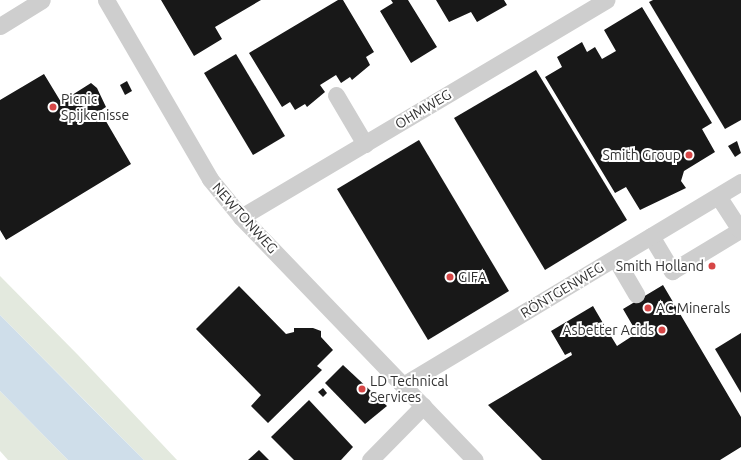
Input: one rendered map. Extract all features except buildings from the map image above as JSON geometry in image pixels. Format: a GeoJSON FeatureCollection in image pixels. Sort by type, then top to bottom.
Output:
{"type":"FeatureCollection","features":[{"type":"Feature","properties":{"kind":"street"},"geometry":{"type":"LineString","coordinates":[[0,26],[42,0]]}},
{"type":"Feature","properties":{"kind":"street","name":"NEWTONWEG"},"geometry":{"type":"LineString","coordinates":[[106,0],[210,179],[241,217],[475,460]]}},
{"type":"Feature","properties":{"kind":"street","name":"OHMWEG"},"geometry":{"type":"LineString","coordinates":[[241,217],[606,0]]}},
{"type":"Feature","properties":{"kind":"street"},"geometry":{"type":"LineString","coordinates":[[336,95],[365,144]]}},
{"type":"Feature","properties":{"kind":"street","name":"RÖNTGENWEG"},"geometry":{"type":"LineString","coordinates":[[403,386],[741,182]]}},
{"type":"Feature","properties":{"kind":"street"},"geometry":{"type":"LineString","coordinates":[[651,236],[672,271],[740,230],[718,196]]}},
{"type":"Feature","properties":{"kind":"street"},"geometry":{"type":"LineString","coordinates":[[615,258],[636,294]]}},
{"type":"Feature","properties":{"kind":"street"},"geometry":{"type":"LineString","coordinates":[[370,460],[424,406]]}},
{"type":"Feature","properties":{"kind":"shaded area"},"geometry":{"type":"Polygon","coordinates":[[[0,276],[78,355],[177,460],[144,460],[0,315],[0,276]]]}},
{"type":"Feature","properties":{"kind":"shaded area"},"geometry":{"type":"Polygon","coordinates":[[[0,391],[68,460],[8,460],[0,451],[0,391]]]}},
{"type":"Feature","properties":{"kind":"water"},"geometry":{"type":"Polygon","coordinates":[[[0,315],[144,460],[68,460],[0,391],[0,315]]]}},
{"type":"Feature","properties":{"kind":"place","name":"Picnic Spijkenisse"},"geometry":{"type":"Point","coordinates":[53,107]}},
{"type":"Feature","properties":{"kind":"place","name":"Smith Group"},"geometry":{"type":"Point","coordinates":[689,155]}},
{"type":"Feature","properties":{"kind":"place","name":"Smith Holland"},"geometry":{"type":"Point","coordinates":[712,266]}},
{"type":"Feature","properties":{"kind":"place","name":"GIFA"},"geometry":{"type":"Point","coordinates":[450,277]}},
{"type":"Feature","properties":{"kind":"place","name":"AC Minerals"},"geometry":{"type":"Point","coordinates":[648,308]}},
{"type":"Feature","properties":{"kind":"place","name":"Asbetter Acids"},"geometry":{"type":"Point","coordinates":[662,330]}},
{"type":"Feature","properties":{"kind":"place","name":"LD Technical Services"},"geometry":{"type":"Point","coordinates":[362,389]}}]}
